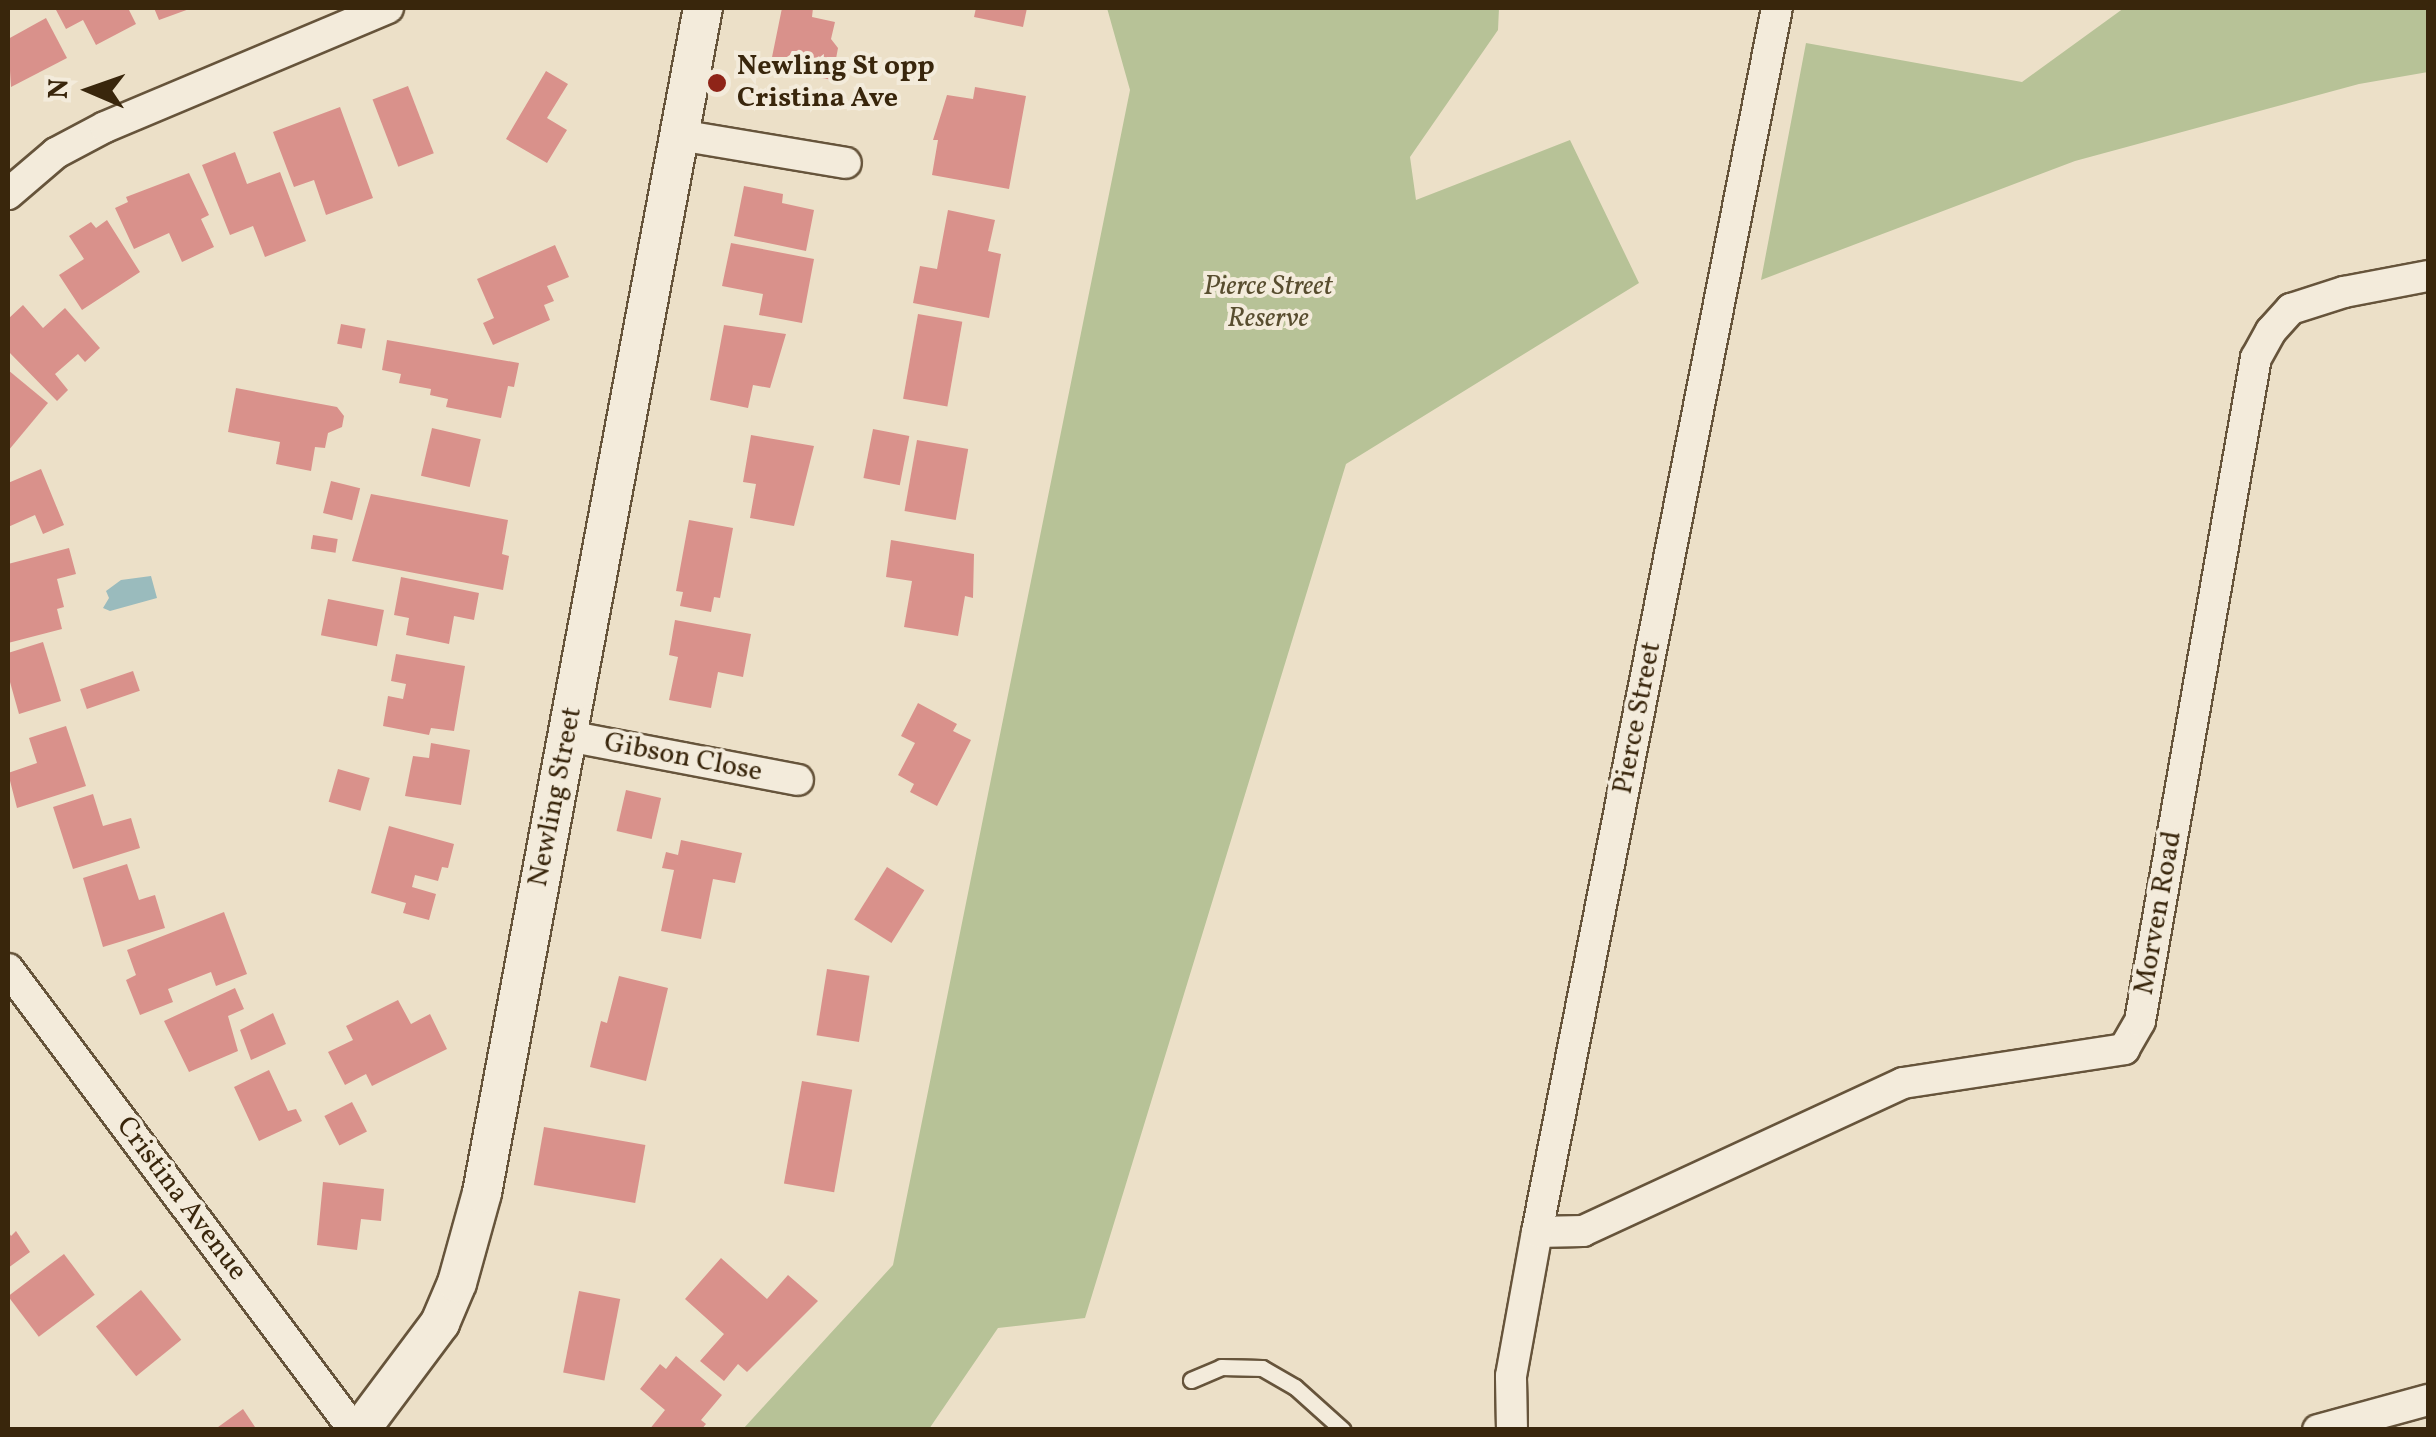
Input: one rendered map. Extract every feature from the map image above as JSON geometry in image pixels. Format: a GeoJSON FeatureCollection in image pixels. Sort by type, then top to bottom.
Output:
{"type":"FeatureCollection","features":[{"type":"Feature","properties":{"kind":"street"},"geometry":{"type":"LineString","coordinates":[[8,194],[56,153],[106,127],[388,8]]}},
{"type":"Feature","properties":{"kind":"street","name":"Newling Street"},"geometry":{"type":"LineString","coordinates":[[357,1430],[440,1324],[470,1239],[704,8]]}},
{"type":"Feature","properties":{"kind":"street","name":"Pierce Street"},"geometry":{"type":"LineString","coordinates":[[1512,1430],[1511,1376],[1537,1232],[1777,8]]}},
{"type":"Feature","properties":{"kind":"street"},"geometry":{"type":"LineString","coordinates":[[679,135],[846,164]]}},
{"type":"Feature","properties":{"kind":"street","name":"Morven Road"},"geometry":{"type":"LineString","coordinates":[[1537,1232],[1583,1231],[1904,1083],[2124,1048],[2140,1020],[2256,358],[2270,331],[2291,309],[2344,292],[2428,276]]}},
{"type":"Feature","properties":{"kind":"street","name":"Gibson Close"},"geometry":{"type":"LineString","coordinates":[[568,736],[798,780]]}},
{"type":"Feature","properties":{"kind":"street","name":"Cristina Avenue"},"geometry":{"type":"LineString","coordinates":[[8,969],[357,1430]]}},
{"type":"Feature","properties":{"kind":"street"},"geometry":{"type":"LineString","coordinates":[[2318,1430],[2428,1400]]}},
{"type":"Feature","properties":{"kind":"lane"},"geometry":{"type":"LineString","coordinates":[[1191,1380],[1221,1367],[1262,1368],[1295,1387],[1343,1430]]}},
{"type":"Feature","properties":{"kind":"green space","name":"Pierce Street Reserve"},"geometry":{"type":"Polygon","coordinates":[[[1107,8],[1499,8],[1498,30],[1410,157],[1416,200],[1570,140],[1639,283],[1346,464],[1085,1318],[998,1328],[929,1429],[743,1429],[893,1265],[1130,90],[1107,8]]]}},
{"type":"Feature","properties":{"kind":"green space"},"geometry":{"type":"Polygon","coordinates":[[[2124,8],[2428,8],[2428,72],[2359,84],[2075,161],[1761,280],[1806,43],[2022,82],[2124,8]]]}},
{"type":"Feature","properties":{"kind":"water"},"geometry":{"type":"Polygon","coordinates":[[[151,576],[157,598],[110,611],[103,608],[109,598],[106,591],[121,580],[151,576]]]}},
{"type":"Feature","properties":{"kind":"building"},"geometry":{"type":"Polygon","coordinates":[[[55,8],[128,8],[136,24],[96,45],[83,20],[66,29],[55,8]]]}},
{"type":"Feature","properties":{"kind":"building"},"geometry":{"type":"Polygon","coordinates":[[[154,8],[192,8],[159,20],[154,8]]]}},
{"type":"Feature","properties":{"kind":"building"},"geometry":{"type":"Polygon","coordinates":[[[782,8],[813,8],[812,17],[835,22],[831,39],[838,48],[832,80],[778,69],[779,64],[771,62],[782,8]]]}},
{"type":"Feature","properties":{"kind":"building"},"geometry":{"type":"Polygon","coordinates":[[[976,8],[1027,8],[1023,27],[974,17],[976,8]]]}},
{"type":"Feature","properties":{"kind":"building"},"geometry":{"type":"Polygon","coordinates":[[[46,18],[67,58],[11,87],[8,39],[46,18]]]}},
{"type":"Feature","properties":{"kind":"building"},"geometry":{"type":"Polygon","coordinates":[[[546,71],[568,84],[547,118],[567,130],[547,163],[506,139],[546,71]]]}},
{"type":"Feature","properties":{"kind":"building"},"geometry":{"type":"Polygon","coordinates":[[[408,86],[434,153],[398,167],[373,100],[408,86]]]}},
{"type":"Feature","properties":{"kind":"building"},"geometry":{"type":"Polygon","coordinates":[[[975,87],[1026,96],[1009,189],[932,175],[938,140],[933,140],[947,95],[973,99],[975,87]]]}},
{"type":"Feature","properties":{"kind":"building"},"geometry":{"type":"Polygon","coordinates":[[[340,107],[373,198],[326,215],[314,180],[294,187],[273,132],[340,107]]]}},
{"type":"Feature","properties":{"kind":"building"},"geometry":{"type":"Polygon","coordinates":[[[235,152],[247,184],[280,172],[306,241],[265,257],[253,226],[230,235],[202,165],[235,152]]]}},
{"type":"Feature","properties":{"kind":"building"},"geometry":{"type":"Polygon","coordinates":[[[189,173],[209,215],[201,219],[214,247],[182,262],[169,233],[134,249],[115,208],[128,202],[126,197],[189,173]]]}},
{"type":"Feature","properties":{"kind":"building"},"geometry":{"type":"Polygon","coordinates":[[[744,186],[783,194],[782,203],[814,210],[806,251],[734,236],[744,186]]]}},
{"type":"Feature","properties":{"kind":"building"},"geometry":{"type":"Polygon","coordinates":[[[948,210],[995,220],[988,251],[1001,254],[989,318],[913,303],[920,266],[937,269],[948,210]]]}},
{"type":"Feature","properties":{"kind":"building"},"geometry":{"type":"Polygon","coordinates":[[[107,220],[140,272],[82,310],[59,275],[84,259],[69,236],[91,222],[96,228],[107,220]]]}},
{"type":"Feature","properties":{"kind":"building"},"geometry":{"type":"Polygon","coordinates":[[[731,243],[814,259],[802,323],[759,315],[763,294],[722,286],[731,243]]]}},
{"type":"Feature","properties":{"kind":"building"},"geometry":{"type":"Polygon","coordinates":[[[555,245],[569,277],[547,286],[554,301],[544,305],[550,320],[493,345],[483,323],[494,318],[477,279],[555,245]]]}},
{"type":"Feature","properties":{"kind":"building"},"geometry":{"type":"Polygon","coordinates":[[[23,305],[43,328],[65,308],[100,348],[85,362],[78,354],[55,374],[68,390],[57,401],[8,351],[8,319],[23,305]]]}},
{"type":"Feature","properties":{"kind":"building"},"geometry":{"type":"Polygon","coordinates":[[[918,314],[962,322],[947,407],[903,399],[918,314]]]}},
{"type":"Feature","properties":{"kind":"building"},"geometry":{"type":"Polygon","coordinates":[[[341,324],[366,329],[362,348],[337,344],[341,324]]]}},
{"type":"Feature","properties":{"kind":"building"},"geometry":{"type":"Polygon","coordinates":[[[724,325],[786,334],[770,388],[753,385],[748,408],[710,400],[724,325]]]}},
{"type":"Feature","properties":{"kind":"building"},"geometry":{"type":"Polygon","coordinates":[[[387,340],[519,363],[514,387],[508,386],[501,418],[446,407],[448,399],[430,395],[431,389],[399,383],[401,374],[382,370],[387,340]]]}},
{"type":"Feature","properties":{"kind":"building"},"geometry":{"type":"Polygon","coordinates":[[[8,370],[48,403],[8,451],[8,370]]]}},
{"type":"Feature","properties":{"kind":"building"},"geometry":{"type":"Polygon","coordinates":[[[236,388],[337,407],[344,416],[342,427],[328,433],[325,448],[315,447],[311,471],[276,464],[280,442],[228,432],[236,388]]]}},
{"type":"Feature","properties":{"kind":"building"},"geometry":{"type":"Polygon","coordinates":[[[432,428],[481,439],[470,487],[421,476],[432,428]]]}},
{"type":"Feature","properties":{"kind":"building"},"geometry":{"type":"Polygon","coordinates":[[[873,429],[909,436],[900,485],[863,478],[873,429]]]}},
{"type":"Feature","properties":{"kind":"building"},"geometry":{"type":"Polygon","coordinates":[[[751,435],[814,446],[794,526],[750,518],[756,484],[743,482],[751,435]]]}},
{"type":"Feature","properties":{"kind":"building"},"geometry":{"type":"Polygon","coordinates":[[[917,440],[968,449],[956,520],[904,511],[917,440]]]}},
{"type":"Feature","properties":{"kind":"building"},"geometry":{"type":"Polygon","coordinates":[[[41,469],[64,525],[43,534],[35,515],[8,527],[8,483],[41,469]]]}},
{"type":"Feature","properties":{"kind":"building"},"geometry":{"type":"Polygon","coordinates":[[[331,481],[360,488],[352,520],[323,513],[331,481]]]}},
{"type":"Feature","properties":{"kind":"building"},"geometry":{"type":"Polygon","coordinates":[[[371,494],[508,520],[502,554],[509,556],[503,590],[352,561],[371,494]]]}},
{"type":"Feature","properties":{"kind":"building"},"geometry":{"type":"Polygon","coordinates":[[[689,520],[733,528],[720,598],[714,597],[711,612],[680,606],[683,592],[676,591],[689,520]]]}},
{"type":"Feature","properties":{"kind":"building"},"geometry":{"type":"Polygon","coordinates":[[[313,535],[338,539],[336,553],[311,549],[313,535]]]}},
{"type":"Feature","properties":{"kind":"building"},"geometry":{"type":"Polygon","coordinates":[[[891,540],[974,554],[973,598],[965,596],[958,636],[904,627],[912,581],[886,577],[891,540]]]}},
{"type":"Feature","properties":{"kind":"building"},"geometry":{"type":"Polygon","coordinates":[[[69,548],[76,574],[57,579],[64,607],[57,609],[62,629],[8,643],[8,564],[69,548]]]}},
{"type":"Feature","properties":{"kind":"building"},"geometry":{"type":"Polygon","coordinates":[[[401,577],[479,593],[474,620],[454,616],[449,644],[406,635],[409,618],[394,615],[401,577]]]}},
{"type":"Feature","properties":{"kind":"building"},"geometry":{"type":"Polygon","coordinates":[[[328,599],[384,610],[377,646],[321,635],[328,599]]]}},
{"type":"Feature","properties":{"kind":"building"},"geometry":{"type":"Polygon","coordinates":[[[675,620],[751,634],[743,677],[718,672],[711,708],[669,700],[678,657],[669,655],[675,620]]]}},
{"type":"Feature","properties":{"kind":"building"},"geometry":{"type":"Polygon","coordinates":[[[43,642],[61,701],[19,714],[8,675],[8,653],[43,642]]]}},
{"type":"Feature","properties":{"kind":"building"},"geometry":{"type":"Polygon","coordinates":[[[396,654],[465,666],[454,731],[431,728],[429,735],[383,726],[388,696],[403,699],[406,684],[391,681],[396,654]]]}},
{"type":"Feature","properties":{"kind":"building"},"geometry":{"type":"Polygon","coordinates":[[[133,671],[140,691],[87,709],[80,689],[133,671]]]}},
{"type":"Feature","properties":{"kind":"building"},"geometry":{"type":"Polygon","coordinates":[[[918,703],[957,724],[953,731],[971,740],[937,806],[910,792],[914,784],[898,775],[915,743],[901,736],[918,703]]]}},
{"type":"Feature","properties":{"kind":"building"},"geometry":{"type":"Polygon","coordinates":[[[66,726],[86,786],[17,808],[8,773],[37,763],[29,738],[66,726]]]}},
{"type":"Feature","properties":{"kind":"building"},"geometry":{"type":"Polygon","coordinates":[[[431,743],[470,750],[461,805],[405,796],[413,756],[429,758],[431,743]]]}},
{"type":"Feature","properties":{"kind":"building"},"geometry":{"type":"Polygon","coordinates":[[[338,769],[370,778],[360,811],[329,802],[338,769]]]}},
{"type":"Feature","properties":{"kind":"building"},"geometry":{"type":"Polygon","coordinates":[[[626,790],[661,798],[652,839],[617,831],[626,790]]]}},
{"type":"Feature","properties":{"kind":"building"},"geometry":{"type":"Polygon","coordinates":[[[93,794],[103,826],[131,818],[140,848],[73,869],[53,807],[93,794]]]}},
{"type":"Feature","properties":{"kind":"building"},"geometry":{"type":"Polygon","coordinates":[[[389,826],[454,844],[448,868],[442,867],[438,881],[415,875],[412,887],[436,894],[429,920],[403,913],[406,903],[371,893],[389,826]]]}},
{"type":"Feature","properties":{"kind":"building"},"geometry":{"type":"Polygon","coordinates":[[[681,840],[742,853],[735,883],[713,879],[701,939],[661,931],[674,870],[662,868],[666,852],[678,855],[681,840]]]}},
{"type":"Feature","properties":{"kind":"building"},"geometry":{"type":"Polygon","coordinates":[[[127,864],[139,900],[155,895],[165,928],[103,947],[83,878],[127,864]]]}},
{"type":"Feature","properties":{"kind":"building"},"geometry":{"type":"Polygon","coordinates":[[[887,867],[924,890],[891,943],[854,920],[887,867]]]}},
{"type":"Feature","properties":{"kind":"building"},"geometry":{"type":"Polygon","coordinates":[[[224,912],[247,974],[216,986],[211,972],[168,989],[173,1002],[140,1015],[126,980],[136,975],[127,950],[224,912]]]}},
{"type":"Feature","properties":{"kind":"building"},"geometry":{"type":"Polygon","coordinates":[[[827,969],[869,976],[859,1042],[817,1035],[827,969]]]}},
{"type":"Feature","properties":{"kind":"building"},"geometry":{"type":"Polygon","coordinates":[[[619,976],[668,988],[646,1081],[590,1067],[601,1021],[607,1023],[619,976]]]}},
{"type":"Feature","properties":{"kind":"building"},"geometry":{"type":"Polygon","coordinates":[[[235,988],[244,1009],[228,1016],[238,1051],[189,1072],[164,1021],[235,988]]]}},
{"type":"Feature","properties":{"kind":"building"},"geometry":{"type":"Polygon","coordinates":[[[398,1000],[411,1024],[430,1014],[447,1049],[372,1086],[366,1074],[345,1085],[328,1052],[353,1040],[346,1026],[398,1000]]]}},
{"type":"Feature","properties":{"kind":"building"},"geometry":{"type":"Polygon","coordinates":[[[273,1013],[286,1044],[251,1060],[240,1030],[273,1013]]]}},
{"type":"Feature","properties":{"kind":"building"},"geometry":{"type":"Polygon","coordinates":[[[269,1070],[288,1111],[296,1109],[302,1121],[259,1141],[234,1087],[269,1070]]]}},
{"type":"Feature","properties":{"kind":"building"},"geometry":{"type":"Polygon","coordinates":[[[802,1081],[852,1090],[834,1192],[784,1183],[802,1081]]]}},
{"type":"Feature","properties":{"kind":"building"},"geometry":{"type":"Polygon","coordinates":[[[352,1102],[367,1131],[339,1145],[324,1116],[352,1102]]]}},
{"type":"Feature","properties":{"kind":"building"},"geometry":{"type":"Polygon","coordinates":[[[544,1127],[645,1145],[635,1203],[534,1185],[544,1127]]]}},
{"type":"Feature","properties":{"kind":"building"},"geometry":{"type":"Polygon","coordinates":[[[323,1182],[384,1189],[381,1221],[361,1219],[357,1250],[317,1245],[323,1182]]]}},
{"type":"Feature","properties":{"kind":"building"},"geometry":{"type":"Polygon","coordinates":[[[8,1231],[11,1236],[16,1231],[30,1252],[8,1268],[8,1231]]]}},
{"type":"Feature","properties":{"kind":"building"},"geometry":{"type":"Polygon","coordinates":[[[64,1254],[95,1295],[39,1337],[8,1296],[64,1254]]]}},
{"type":"Feature","properties":{"kind":"building"},"geometry":{"type":"Polygon","coordinates":[[[721,1258],[767,1299],[788,1275],[818,1301],[747,1372],[738,1364],[724,1381],[700,1361],[724,1334],[685,1299],[721,1258]]]}},
{"type":"Feature","properties":{"kind":"building"},"geometry":{"type":"Polygon","coordinates":[[[141,1290],[181,1340],[136,1376],[96,1327],[141,1290]]]}},
{"type":"Feature","properties":{"kind":"building"},"geometry":{"type":"Polygon","coordinates":[[[579,1291],[620,1299],[604,1380],[563,1372],[579,1291]]]}},
{"type":"Feature","properties":{"kind":"building"},"geometry":{"type":"Polygon","coordinates":[[[676,1356],[722,1395],[701,1420],[706,1424],[701,1430],[649,1430],[665,1410],[640,1389],[660,1364],[666,1369],[676,1356]]]}},
{"type":"Feature","properties":{"kind":"building"},"geometry":{"type":"Polygon","coordinates":[[[243,1409],[257,1430],[214,1430],[243,1409]]]}},
{"type":"Feature","properties":{"kind":"place","name":"Newling St opp Cristina Ave"},"geometry":{"type":"Point","coordinates":[717,83]}}]}
